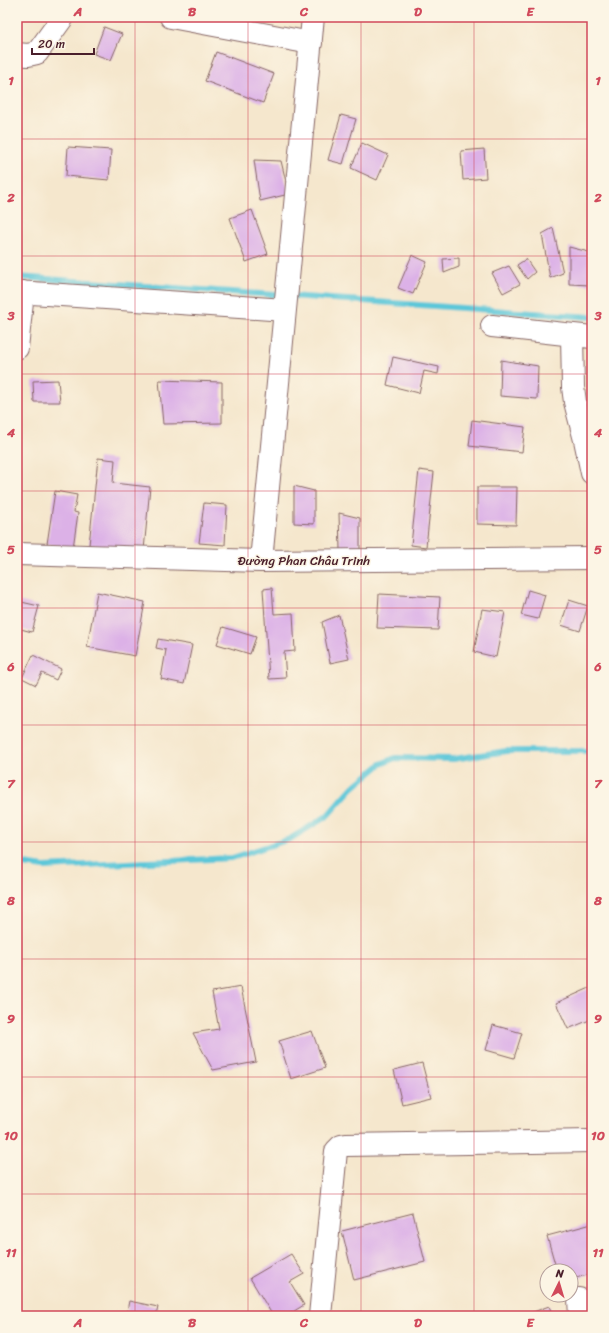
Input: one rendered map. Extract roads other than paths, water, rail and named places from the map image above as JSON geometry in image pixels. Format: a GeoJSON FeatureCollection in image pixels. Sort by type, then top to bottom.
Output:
{"type":"FeatureCollection","features":[{"type":"Feature","properties":{"kind":"street"},"geometry":{"type":"LineString","coordinates":[[17,54],[33,55],[37,53],[64,17]]}},
{"type":"Feature","properties":{"kind":"street"},"geometry":{"type":"LineString","coordinates":[[171,17],[311,43]]}},
{"type":"Feature","properties":{"kind":"street"},"geometry":{"type":"LineString","coordinates":[[261,561],[313,17]]}},
{"type":"Feature","properties":{"kind":"street"},"geometry":{"type":"LineString","coordinates":[[17,348],[20,292],[286,300]]}},
{"type":"Feature","properties":{"kind":"street"},"geometry":{"type":"LineString","coordinates":[[492,326],[582,336],[573,386],[575,402],[592,473]]}},
{"type":"Feature","properties":{"kind":"street","name":"Đường Phan Châu Trinh"},"geometry":{"type":"LineString","coordinates":[[17,554],[261,561],[592,558]]}},
{"type":"Feature","properties":{"kind":"street"},"geometry":{"type":"LineString","coordinates":[[320,1316],[336,1151],[339,1148],[346,1145],[592,1141]]}},
{"type":"Feature","properties":{"kind":"waterway"},"geometry":{"type":"LineString","coordinates":[[17,277],[592,317]]}},
{"type":"Feature","properties":{"kind":"waterway"},"geometry":{"type":"LineString","coordinates":[[17,863],[44,867],[232,858],[290,839],[327,816],[351,789],[381,764],[395,758],[453,759],[507,751],[592,751]]}}]}
